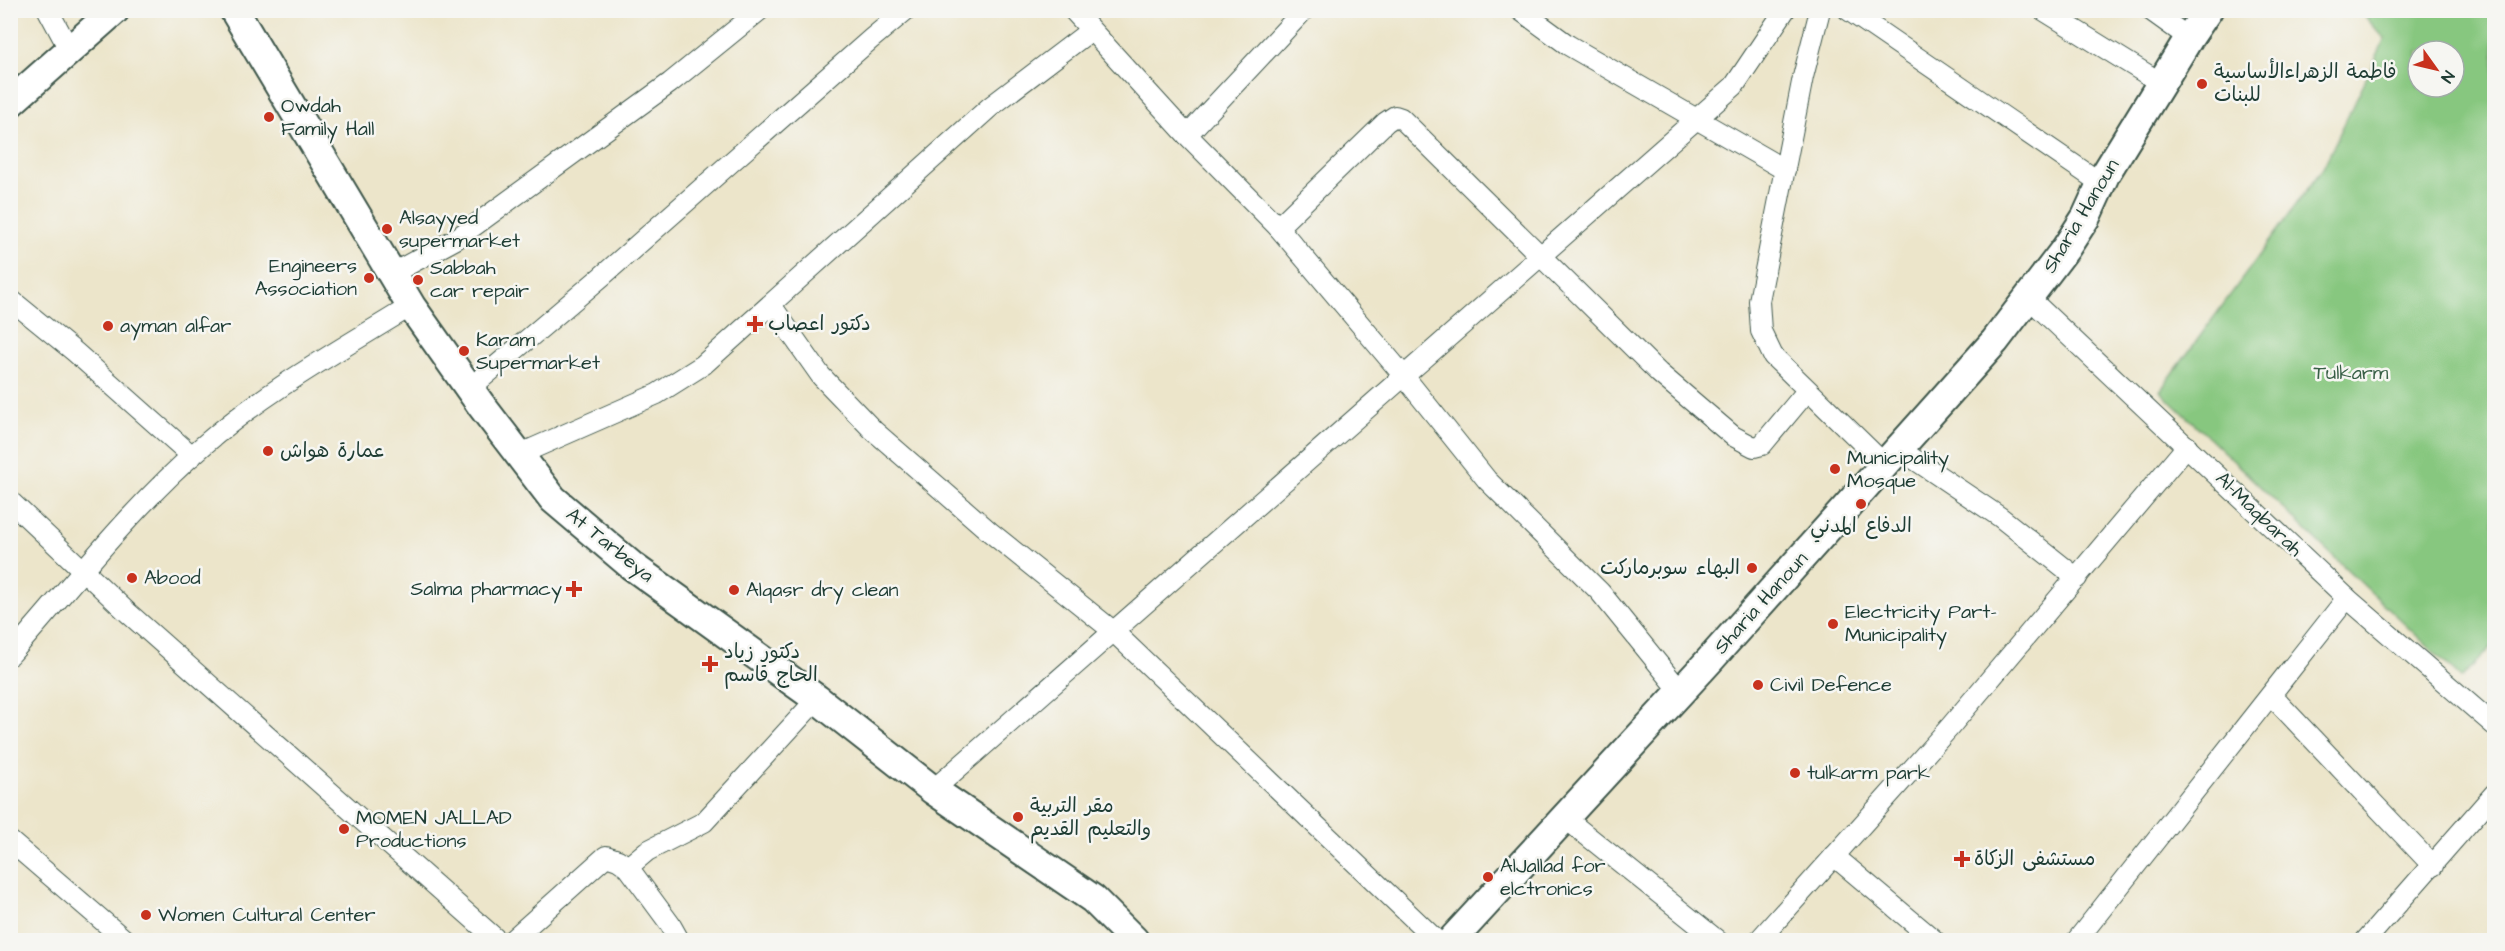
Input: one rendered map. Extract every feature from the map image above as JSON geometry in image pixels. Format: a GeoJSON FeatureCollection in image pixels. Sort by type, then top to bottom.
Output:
{"type":"FeatureCollection","features":[{"type":"Feature","properties":{"kind":"street"},"geometry":{"type":"LineString","coordinates":[[48,10],[70,51]]}},
{"type":"Feature","properties":{"kind":"street"},"geometry":{"type":"LineString","coordinates":[[10,103],[115,10]]}},
{"type":"Feature","properties":{"kind":"street","name":"At Tarbeya"},"geometry":{"type":"LineString","coordinates":[[234,10],[411,306],[469,389],[554,499],[632,566],[817,699],[933,790],[1093,899],[1134,940]]}},
{"type":"Feature","properties":{"kind":"street"},"geometry":{"type":"LineString","coordinates":[[391,274],[456,239],[670,83],[760,10]]}},
{"type":"Feature","properties":{"kind":"street"},"geometry":{"type":"LineString","coordinates":[[469,389],[601,277],[906,10]]}},
{"type":"Feature","properties":{"kind":"street"},"geometry":{"type":"LineString","coordinates":[[1073,10],[1187,135],[1278,227],[1404,375],[1487,480],[1600,592],[1681,692]]}},
{"type":"Feature","properties":{"kind":"street"},"geometry":{"type":"LineString","coordinates":[[1187,135],[1304,10]]}},
{"type":"Feature","properties":{"kind":"street"},"geometry":{"type":"LineString","coordinates":[[1520,10],[1568,45],[1785,170]]}},
{"type":"Feature","properties":{"kind":"street"},"geometry":{"type":"LineString","coordinates":[[933,790],[1696,119],[1744,74],[1785,10]]}},
{"type":"Feature","properties":{"kind":"street"},"geometry":{"type":"LineString","coordinates":[[1820,10],[1803,77],[1759,301],[1761,332],[1773,356],[1808,391],[1892,457],[2000,517],[2077,578]]}},
{"type":"Feature","properties":{"kind":"street"},"geometry":{"type":"LineString","coordinates":[[1848,10],[2102,184]]}},
{"type":"Feature","properties":{"kind":"street"},"geometry":{"type":"LineString","coordinates":[[2043,10],[2162,83]]}},
{"type":"Feature","properties":{"kind":"street"},"geometry":{"type":"LineString","coordinates":[[2150,10],[2189,38]]}},
{"type":"Feature","properties":{"kind":"street","name":"Sharia Hanoun"},"geometry":{"type":"LineString","coordinates":[[1452,940],[1681,692],[1982,356],[2070,242],[2162,83],[2208,10]]}},
{"type":"Feature","properties":{"kind":"street"},"geometry":{"type":"LineString","coordinates":[[518,455],[640,402],[681,381],[724,348],[990,107],[1090,31]]}},
{"type":"Feature","properties":{"kind":"street"},"geometry":{"type":"LineString","coordinates":[[1278,227],[1395,116],[1401,118],[1659,374],[1745,444],[1754,447],[1767,441],[1808,391]]}},
{"type":"Feature","properties":{"kind":"street","name":"Al-Maqbarah"},"geometry":{"type":"LineString","coordinates":[[2029,298],[2347,598],[2494,725]]}},
{"type":"Feature","properties":{"kind":"street"},"geometry":{"type":"LineString","coordinates":[[10,300],[75,352],[192,456]]}},
{"type":"Feature","properties":{"kind":"street"},"geometry":{"type":"LineString","coordinates":[[771,305],[821,376],[873,430],[990,532],[1113,632],[1436,940]]}},
{"type":"Feature","properties":{"kind":"street"},"geometry":{"type":"LineString","coordinates":[[10,655],[152,493],[192,456],[276,388],[411,306]]}},
{"type":"Feature","properties":{"kind":"street"},"geometry":{"type":"LineString","coordinates":[[1759,940],[1950,728],[2187,446]]}},
{"type":"Feature","properties":{"kind":"street"},"geometry":{"type":"LineString","coordinates":[[10,501],[135,619],[497,940]]}},
{"type":"Feature","properties":{"kind":"street"},"geometry":{"type":"LineString","coordinates":[[2077,940],[2347,598]]}},
{"type":"Feature","properties":{"kind":"street"},"geometry":{"type":"LineString","coordinates":[[2271,695],[2433,866]]}},
{"type":"Feature","properties":{"kind":"street"},"geometry":{"type":"LineString","coordinates":[[628,867],[647,851],[704,822],[817,699]]}},
{"type":"Feature","properties":{"kind":"street"},"geometry":{"type":"LineString","coordinates":[[2366,940],[2494,794]]}},
{"type":"Feature","properties":{"kind":"street"},"geometry":{"type":"LineString","coordinates":[[1564,818],[1717,940]]}},
{"type":"Feature","properties":{"kind":"street"},"geometry":{"type":"LineString","coordinates":[[10,841],[125,940]]}},
{"type":"Feature","properties":{"kind":"street"},"geometry":{"type":"LineString","coordinates":[[512,940],[606,856],[628,867],[679,940]]}},
{"type":"Feature","properties":{"kind":"street"},"geometry":{"type":"LineString","coordinates":[[1834,856],[1934,940]]}},
{"type":"Feature","properties":{"kind":"green space","name":"Tulkarm"},"geometry":{"type":"Polygon","coordinates":[[[2360,11],[2494,11],[2494,644],[2461,678],[2160,391],[2323,168],[2385,39],[2360,11]]]}},
{"type":"Feature","properties":{"kind":"place","name":"فاطمة الزهراءالأساسية للبنات"},"geometry":{"type":"Point","coordinates":[2202,84]}},
{"type":"Feature","properties":{"kind":"place","name":"Owdah Family Hall"},"geometry":{"type":"Point","coordinates":[269,117]}},
{"type":"Feature","properties":{"kind":"place","name":"Alsayyed supermarket"},"geometry":{"type":"Point","coordinates":[387,229]}},
{"type":"Feature","properties":{"kind":"place","name":"Engineers Association"},"geometry":{"type":"Point","coordinates":[369,278]}},
{"type":"Feature","properties":{"kind":"place","name":"Sabbah car repair"},"geometry":{"type":"Point","coordinates":[418,280]}},
{"type":"Feature","properties":{"kind":"place","name":"دكتور اعصاب"},"geometry":{"type":"Point","coordinates":[755,324]}},
{"type":"Feature","properties":{"kind":"place","name":"ayman alfar"},"geometry":{"type":"Point","coordinates":[108,326]}},
{"type":"Feature","properties":{"kind":"place","name":"Karam Supermarket"},"geometry":{"type":"Point","coordinates":[464,351]}},
{"type":"Feature","properties":{"kind":"place","name":"عمارة هواش"},"geometry":{"type":"Point","coordinates":[268,451]}},
{"type":"Feature","properties":{"kind":"place","name":"Municipality Mosque"},"geometry":{"type":"Point","coordinates":[1835,469]}},
{"type":"Feature","properties":{"kind":"place","name":"الدفاع المدني"},"geometry":{"type":"Point","coordinates":[1861,504]}},
{"type":"Feature","properties":{"kind":"place","name":"البهاء سوبرماركت"},"geometry":{"type":"Point","coordinates":[1752,568]}},
{"type":"Feature","properties":{"kind":"place","name":"Abood"},"geometry":{"type":"Point","coordinates":[132,578]}},
{"type":"Feature","properties":{"kind":"place","name":"Salma pharmacy"},"geometry":{"type":"Point","coordinates":[574,589]}},
{"type":"Feature","properties":{"kind":"place","name":"Alqasr dry clean"},"geometry":{"type":"Point","coordinates":[734,590]}},
{"type":"Feature","properties":{"kind":"place","name":"Electricity Part- Municipality"},"geometry":{"type":"Point","coordinates":[1833,624]}},
{"type":"Feature","properties":{"kind":"place","name":"دكتور زياد الحاج قاسم"},"geometry":{"type":"Point","coordinates":[710,664]}},
{"type":"Feature","properties":{"kind":"place","name":"Civil Defence"},"geometry":{"type":"Point","coordinates":[1758,685]}},
{"type":"Feature","properties":{"kind":"place","name":"tulkarm park"},"geometry":{"type":"Point","coordinates":[1795,773]}},
{"type":"Feature","properties":{"kind":"place","name":"مقر التربية والتعليم القديم"},"geometry":{"type":"Point","coordinates":[1018,817]}},
{"type":"Feature","properties":{"kind":"place","name":"MOMEN JALLAD Productions"},"geometry":{"type":"Point","coordinates":[344,829]}},
{"type":"Feature","properties":{"kind":"place","name":"مستشفى الزكاة"},"geometry":{"type":"Point","coordinates":[1962,859]}},
{"type":"Feature","properties":{"kind":"place","name":"AlJallad for elctronics"},"geometry":{"type":"Point","coordinates":[1488,877]}},
{"type":"Feature","properties":{"kind":"place","name":"Women Cultural Center"},"geometry":{"type":"Point","coordinates":[146,915]}}]}
